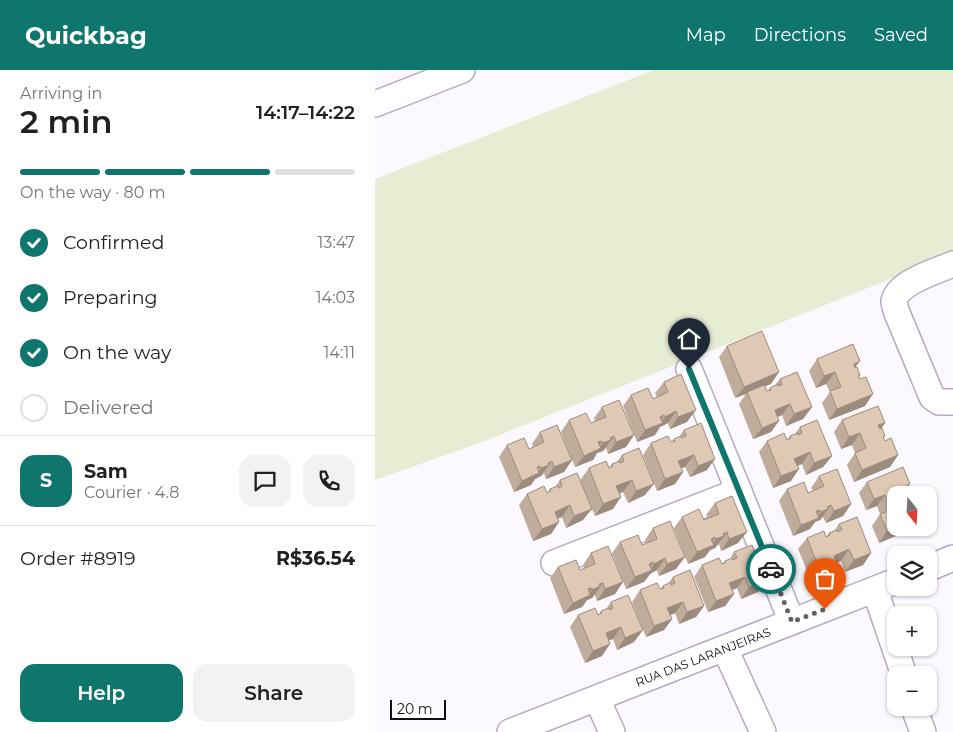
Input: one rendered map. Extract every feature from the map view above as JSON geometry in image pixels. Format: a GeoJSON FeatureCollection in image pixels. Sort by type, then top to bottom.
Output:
{"type":"FeatureCollection","features":[{"type":"Feature","properties":{"kind":"street"},"geometry":{"type":"LineString","coordinates":[[375,104],[462,70]]}},
{"type":"Feature","properties":{"kind":"street"},"geometry":{"type":"LineString","coordinates":[[953,264],[913,280],[900,291],[894,302],[932,397],[939,402],[953,402]]}},
{"type":"Feature","properties":{"kind":"street"},"geometry":{"type":"LineString","coordinates":[[689,369],[792,622]]}},
{"type":"Feature","properties":{"kind":"street"},"geometry":{"type":"LineString","coordinates":[[554,563],[739,491]]}},
{"type":"Feature","properties":{"kind":"street"},"geometry":{"type":"LineString","coordinates":[[937,565],[953,558]]}},
{"type":"Feature","properties":{"kind":"street"},"geometry":{"type":"LineString","coordinates":[[886,586],[902,666]]}},
{"type":"Feature","properties":{"kind":"street","name":"RUA DAS LARANJEIRAS"},"geometry":{"type":"LineString","coordinates":[[510,732],[886,586]]}},
{"type":"Feature","properties":{"kind":"street"},"geometry":{"type":"LineString","coordinates":[[725,648],[763,732]]}},
{"type":"Feature","properties":{"kind":"street"},"geometry":{"type":"LineString","coordinates":[[597,699],[612,732]]}},
{"type":"Feature","properties":{"kind":"street"},"geometry":{"type":"LineString","coordinates":[[917,716],[923,732]]}},
{"type":"Feature","properties":{"kind":"green space"},"geometry":{"type":"Polygon","coordinates":[[[654,70],[953,70],[953,254],[485,441],[375,480],[375,179],[654,70]]]}},
{"type":"Feature","properties":{"kind":"building"},"geometry":{"type":"Polygon","coordinates":[[[762,331],[779,372],[744,387],[727,346],[762,331]]]}},
{"type":"Feature","properties":{"kind":"building"},"geometry":{"type":"Polygon","coordinates":[[[853,344],[860,361],[854,364],[860,375],[858,376],[860,379],[866,377],[873,394],[837,409],[830,391],[841,387],[835,372],[824,376],[817,359],[853,344]]]}},
{"type":"Feature","properties":{"kind":"building"},"geometry":{"type":"Polygon","coordinates":[[[797,372],[812,407],[794,414],[790,404],[775,410],[779,421],[762,428],[747,392],[764,385],[767,391],[771,390],[770,388],[778,384],[778,386],[782,385],[780,379],[797,372]]]}},
{"type":"Feature","properties":{"kind":"building"},"geometry":{"type":"Polygon","coordinates":[[[681,374],[696,410],[678,417],[676,411],[665,417],[664,415],[660,417],[663,423],[645,430],[631,395],[648,388],[653,399],[668,392],[664,382],[681,374]]]}},
{"type":"Feature","properties":{"kind":"building"},"geometry":{"type":"Polygon","coordinates":[[[619,400],[634,435],[616,442],[614,436],[610,438],[611,440],[603,443],[602,441],[598,442],[601,448],[584,456],[569,420],[586,413],[591,423],[606,417],[602,407],[619,400]]]}},
{"type":"Feature","properties":{"kind":"building"},"geometry":{"type":"Polygon","coordinates":[[[878,406],[885,423],[878,425],[880,429],[882,428],[885,441],[891,438],[898,455],[862,470],[855,453],[866,448],[860,433],[849,437],[842,420],[878,406]]]}},
{"type":"Feature","properties":{"kind":"building"},"geometry":{"type":"Polygon","coordinates":[[[817,420],[832,456],[814,463],[810,452],[794,459],[799,469],[781,476],[767,441],[784,433],[787,440],[791,438],[790,436],[802,433],[800,427],[817,420]]]}},
{"type":"Feature","properties":{"kind":"building"},"geometry":{"type":"Polygon","coordinates":[[[701,423],[715,459],[698,466],[694,455],[678,461],[683,472],[665,479],[651,443],[668,436],[671,442],[675,441],[674,439],[686,436],[684,430],[701,423]]]}},
{"type":"Feature","properties":{"kind":"building"},"geometry":{"type":"Polygon","coordinates":[[[557,425],[572,460],[554,467],[552,461],[548,463],[549,465],[541,468],[540,466],[537,467],[539,473],[522,481],[507,445],[524,438],[529,449],[544,442],[540,432],[557,425]]]}},
{"type":"Feature","properties":{"kind":"building"},"geometry":{"type":"Polygon","coordinates":[[[639,448],[654,484],[636,491],[632,480],[616,486],[621,497],[603,504],[589,468],[606,461],[609,468],[613,466],[612,464],[624,461],[622,455],[639,448]]]}},
{"type":"Feature","properties":{"kind":"building"},"geometry":{"type":"Polygon","coordinates":[[[903,467],[910,484],[906,486],[887,486],[887,500],[885,495],[874,499],[867,482],[903,467]]]}},
{"type":"Feature","properties":{"kind":"building"},"geometry":{"type":"Polygon","coordinates":[[[837,469],[851,504],[834,511],[831,505],[827,507],[828,509],[821,512],[820,510],[816,511],[819,518],[801,525],[787,489],[804,482],[808,493],[824,486],[819,476],[837,469]]]}},
{"type":"Feature","properties":{"kind":"building"},"geometry":{"type":"Polygon","coordinates":[[[577,473],[592,509],[574,516],[570,505],[555,512],[559,522],[542,529],[527,494],[544,486],[547,493],[551,491],[550,489],[558,486],[559,488],[562,486],[560,480],[577,473]]]}},
{"type":"Feature","properties":{"kind":"building"},"geometry":{"type":"Polygon","coordinates":[[[732,496],[747,532],[729,539],[727,532],[723,534],[724,536],[711,539],[714,545],[697,552],[682,517],[699,509],[704,520],[719,514],[715,503],[732,496]]]}},
{"type":"Feature","properties":{"kind":"building"},"geometry":{"type":"Polygon","coordinates":[[[887,511],[887,531],[880,514],[887,511]]]}},
{"type":"Feature","properties":{"kind":"building"},"geometry":{"type":"Polygon","coordinates":[[[857,517],[871,553],[854,560],[849,549],[834,556],[838,566],[821,573],[807,538],[824,531],[826,537],[830,535],[829,533],[837,530],[838,532],[842,530],[839,524],[857,517]]]}},
{"type":"Feature","properties":{"kind":"building"},"geometry":{"type":"Polygon","coordinates":[[[670,521],[685,557],[667,564],[665,558],[654,564],[653,562],[649,564],[652,570],[635,577],[620,542],[638,535],[642,545],[657,539],[653,528],[670,521]]]}},
{"type":"Feature","properties":{"kind":"building"},"geometry":{"type":"Polygon","coordinates":[[[752,545],[766,580],[749,587],[745,577],[729,583],[734,594],[716,601],[702,565],[719,558],[722,564],[732,558],[733,560],[737,558],[734,552],[752,545]]]}},
{"type":"Feature","properties":{"kind":"building"},"geometry":{"type":"Polygon","coordinates":[[[608,546],[623,582],[605,589],[603,583],[599,584],[600,586],[592,590],[592,588],[588,589],[590,595],[573,603],[558,567],[576,560],[580,570],[595,564],[591,553],[608,546]]]}},
{"type":"Feature","properties":{"kind":"building"},"geometry":{"type":"Polygon","coordinates":[[[690,570],[704,606],[687,612],[683,602],[667,608],[672,619],[654,626],[640,590],[657,583],[660,589],[664,588],[663,586],[671,582],[671,585],[675,583],[673,577],[690,570]]]}},
{"type":"Feature","properties":{"kind":"building"},"geometry":{"type":"Polygon","coordinates":[[[628,595],[643,630],[625,638],[621,627],[606,633],[610,644],[593,651],[578,615],[595,608],[598,615],[602,613],[601,611],[613,608],[611,602],[628,595]]]}},
{"type":"Feature","properties":{"kind":"way so far"},"geometry":{"type":"LineString","coordinates":[[771,569],[792,622],[825,609]]}},
{"type":"Feature","properties":{"kind":"route"},"geometry":{"type":"LineString","coordinates":[[689,369],[771,569]]}}]}
